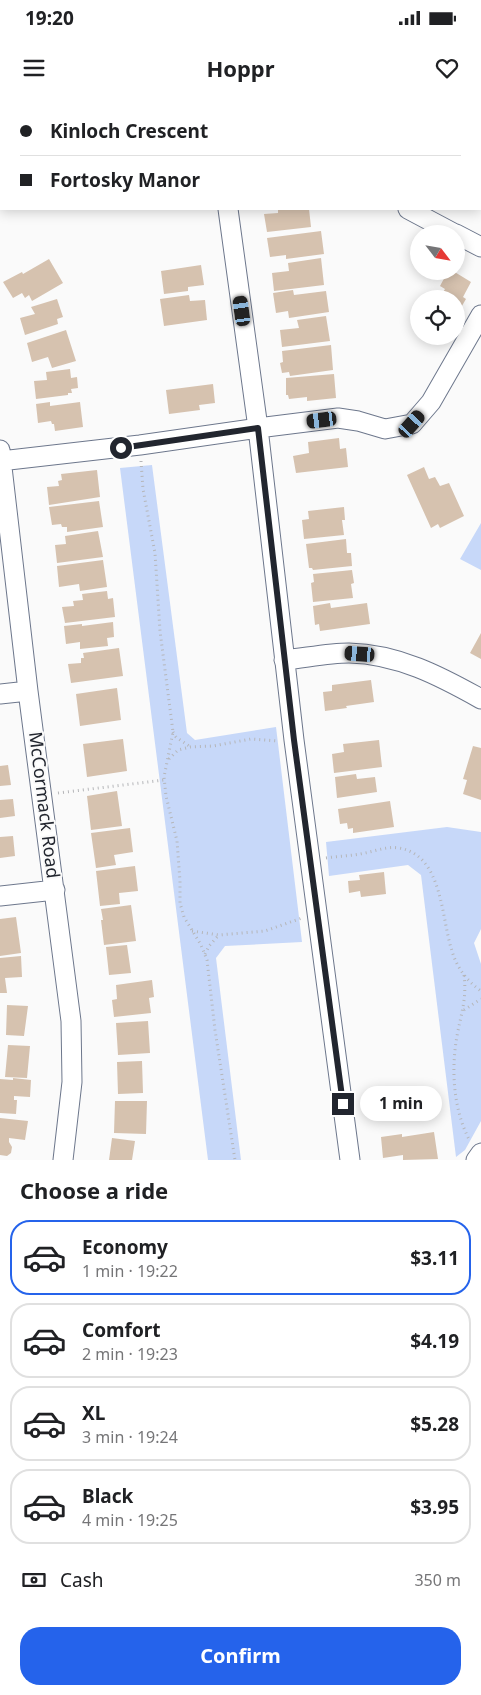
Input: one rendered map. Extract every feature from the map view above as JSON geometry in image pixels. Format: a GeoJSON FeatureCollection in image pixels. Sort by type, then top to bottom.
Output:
{"type":"FeatureCollection","features":[{"type":"Feature","properties":{"kind":"street"},"geometry":{"type":"LineString","coordinates":[[228,210],[258,428],[284,660],[350,1160]]}},
{"type":"Feature","properties":{"kind":"street"},"geometry":{"type":"LineString","coordinates":[[410,210],[439,225]]}},
{"type":"Feature","properties":{"kind":"street"},"geometry":{"type":"LineString","coordinates":[[465,239],[481,248]]}},
{"type":"Feature","properties":{"kind":"street"},"geometry":{"type":"LineString","coordinates":[[1,457],[140,445],[338,418],[358,421],[385,429],[412,424],[432,402],[481,314]]}},
{"type":"Feature","properties":{"kind":"street","name":"McCormack Road"},"geometry":{"type":"LineString","coordinates":[[1,457],[28,691],[71,1021],[72,1082],[62,1160]]}},
{"type":"Feature","properties":{"kind":"street"},"geometry":{"type":"LineString","coordinates":[[284,660],[348,653],[394,659],[430,671],[481,699]]}},
{"type":"Feature","properties":{"kind":"street"},"geometry":{"type":"LineString","coordinates":[[0,694],[28,691]]}},
{"type":"Feature","properties":{"kind":"street"},"geometry":{"type":"LineString","coordinates":[[0,896],[55,890]]}},
{"type":"Feature","properties":{"kind":"path"},"geometry":{"type":"LineString","coordinates":[[141,457],[142,489],[155,553],[160,631],[173,732],[164,780],[177,841],[180,903],[184,917],[207,960],[215,1030],[235,1160]]}},
{"type":"Feature","properties":{"kind":"path"},"geometry":{"type":"LineString","coordinates":[[173,732],[176,737],[190,747]]}},
{"type":"Feature","properties":{"kind":"path"},"geometry":{"type":"LineString","coordinates":[[168,759],[178,750],[190,747],[213,746],[251,739],[282,741]]}},
{"type":"Feature","properties":{"kind":"path"},"geometry":{"type":"LineString","coordinates":[[61,793],[164,780]]}},
{"type":"Feature","properties":{"kind":"path"},"geometry":{"type":"LineString","coordinates":[[324,858],[364,854],[387,848],[399,848],[420,858],[428,868],[437,886],[452,953],[463,975],[465,988],[464,1010],[457,1035],[454,1066],[456,1096],[465,1132],[476,1152]]}},
{"type":"Feature","properties":{"kind":"path"},"geometry":{"type":"LineString","coordinates":[[192,931],[219,935],[265,931],[304,918]]}},
{"type":"Feature","properties":{"kind":"path"},"geometry":{"type":"LineString","coordinates":[[205,954],[209,946],[219,935]]}},
{"type":"Feature","properties":{"kind":"path"},"geometry":{"type":"LineString","coordinates":[[463,975],[481,991]]}},
{"type":"Feature","properties":{"kind":"path"},"geometry":{"type":"LineString","coordinates":[[464,1010],[481,999]]}},
{"type":"Feature","properties":{"kind":"shaded area"},"geometry":{"type":"Polygon","coordinates":[[[152,465],[187,733],[195,740],[276,727],[302,942],[225,946],[216,958],[241,1160],[208,1160],[120,468],[152,465]]]}},
{"type":"Feature","properties":{"kind":"shaded area"},"geometry":{"type":"Polygon","coordinates":[[[481,523],[481,570],[460,559],[481,523]]]}},
{"type":"Feature","properties":{"kind":"shaded area"},"geometry":{"type":"Polygon","coordinates":[[[447,827],[481,832],[481,929],[474,943],[481,964],[481,1121],[465,1150],[456,1157],[421,875],[408,865],[329,876],[326,842],[447,827]]]}},
{"type":"Feature","properties":{"kind":"building"},"geometry":{"type":"Polygon","coordinates":[[[278,210],[309,210],[311,227],[267,232],[264,214],[278,213],[278,210]]]}},
{"type":"Feature","properties":{"kind":"building"},"geometry":{"type":"Polygon","coordinates":[[[321,231],[324,254],[286,259],[286,255],[270,257],[267,238],[321,231]]]}},
{"type":"Feature","properties":{"kind":"building"},"geometry":{"type":"Polygon","coordinates":[[[321,258],[324,285],[274,291],[272,273],[289,271],[288,263],[321,258]]]}},
{"type":"Feature","properties":{"kind":"building"},"geometry":{"type":"Polygon","coordinates":[[[49,259],[63,283],[32,301],[29,295],[25,298],[22,293],[13,298],[3,282],[22,272],[23,274],[49,259]]]}},
{"type":"Feature","properties":{"kind":"building"},"geometry":{"type":"Polygon","coordinates":[[[201,265],[204,285],[188,287],[188,291],[164,294],[161,271],[201,265]]]}},
{"type":"Feature","properties":{"kind":"building"},"geometry":{"type":"Polygon","coordinates":[[[465,278],[471,282],[465,293],[465,290],[444,290],[440,286],[443,280],[465,280],[465,278]]]}},
{"type":"Feature","properties":{"kind":"building"},"geometry":{"type":"Polygon","coordinates":[[[293,290],[294,295],[326,291],[329,312],[289,318],[288,311],[276,313],[273,293],[293,290]]]}},
{"type":"Feature","properties":{"kind":"building"},"geometry":{"type":"Polygon","coordinates":[[[189,295],[190,301],[205,300],[207,320],[164,326],[160,299],[189,295]]]}},
{"type":"Feature","properties":{"kind":"building"},"geometry":{"type":"Polygon","coordinates":[[[57,299],[63,317],[57,319],[58,324],[25,335],[20,318],[35,314],[31,307],[57,299]]]}},
{"type":"Feature","properties":{"kind":"building"},"geometry":{"type":"Polygon","coordinates":[[[326,316],[330,341],[282,347],[280,330],[299,328],[297,320],[326,316]]]}},
{"type":"Feature","properties":{"kind":"building"},"geometry":{"type":"Polygon","coordinates":[[[66,330],[76,361],[52,368],[48,357],[32,362],[27,343],[66,330]]]}},
{"type":"Feature","properties":{"kind":"building"},"geometry":{"type":"Polygon","coordinates":[[[331,345],[333,370],[290,376],[289,372],[282,373],[280,363],[283,362],[282,351],[331,345]]]}},
{"type":"Feature","properties":{"kind":"building"},"geometry":{"type":"Polygon","coordinates":[[[70,369],[71,378],[77,377],[78,388],[71,389],[72,393],[68,393],[68,395],[36,399],[34,381],[47,380],[46,372],[70,369]]]}},
{"type":"Feature","properties":{"kind":"building"},"geometry":{"type":"Polygon","coordinates":[[[334,374],[336,398],[307,401],[307,397],[289,399],[288,395],[286,395],[286,378],[334,374]]]}},
{"type":"Feature","properties":{"kind":"building"},"geometry":{"type":"Polygon","coordinates":[[[213,384],[215,403],[199,405],[200,410],[169,414],[166,390],[213,384]]]}},
{"type":"Feature","properties":{"kind":"building"},"geometry":{"type":"Polygon","coordinates":[[[50,402],[50,406],[80,402],[83,427],[55,431],[54,424],[51,421],[38,423],[36,404],[50,402]]]}},
{"type":"Feature","properties":{"kind":"building"},"geometry":{"type":"Polygon","coordinates":[[[339,438],[340,449],[346,448],[348,467],[296,473],[293,456],[309,453],[308,442],[339,438]]]}},
{"type":"Feature","properties":{"kind":"building"},"geometry":{"type":"Polygon","coordinates":[[[424,467],[429,479],[435,477],[440,486],[449,483],[464,516],[440,528],[438,524],[431,528],[407,475],[424,467]]]}},
{"type":"Feature","properties":{"kind":"building"},"geometry":{"type":"Polygon","coordinates":[[[97,470],[100,497],[49,505],[47,487],[59,486],[58,481],[62,480],[61,474],[97,470]]]}},
{"type":"Feature","properties":{"kind":"building"},"geometry":{"type":"Polygon","coordinates":[[[99,501],[103,527],[67,532],[67,527],[62,527],[61,524],[52,525],[49,507],[99,501]]]}},
{"type":"Feature","properties":{"kind":"building"},"geometry":{"type":"Polygon","coordinates":[[[344,507],[345,520],[342,520],[344,535],[304,539],[302,520],[309,519],[308,511],[344,507]]]}},
{"type":"Feature","properties":{"kind":"building"},"geometry":{"type":"Polygon","coordinates":[[[98,531],[103,557],[57,563],[55,545],[66,544],[65,536],[98,531]]]}},
{"type":"Feature","properties":{"kind":"building"},"geometry":{"type":"Polygon","coordinates":[[[346,539],[347,553],[351,553],[352,566],[313,570],[309,568],[306,544],[346,539]]]}},
{"type":"Feature","properties":{"kind":"building"},"geometry":{"type":"Polygon","coordinates":[[[103,560],[107,587],[80,591],[79,584],[59,587],[57,566],[103,560]]]}},
{"type":"Feature","properties":{"kind":"building"},"geometry":{"type":"Polygon","coordinates":[[[352,570],[354,583],[351,584],[353,598],[313,602],[311,583],[314,582],[313,574],[352,570]]]}},
{"type":"Feature","properties":{"kind":"building"},"geometry":{"type":"Polygon","coordinates":[[[107,591],[108,599],[113,598],[115,617],[65,623],[62,607],[74,606],[73,601],[83,600],[82,594],[107,591]]]}},
{"type":"Feature","properties":{"kind":"building"},"geometry":{"type":"Polygon","coordinates":[[[330,603],[331,608],[367,603],[370,624],[320,631],[319,624],[315,625],[313,606],[330,603]]]}},
{"type":"Feature","properties":{"kind":"building"},"geometry":{"type":"Polygon","coordinates":[[[113,622],[114,637],[107,638],[108,646],[80,649],[80,642],[66,644],[64,626],[113,622]]]}},
{"type":"Feature","properties":{"kind":"building"},"geometry":{"type":"Polygon","coordinates":[[[481,633],[481,659],[470,653],[481,633]]]}},
{"type":"Feature","properties":{"kind":"building"},"geometry":{"type":"Polygon","coordinates":[[[119,648],[123,676],[71,683],[68,664],[81,663],[81,658],[84,658],[83,653],[119,648]]]}},
{"type":"Feature","properties":{"kind":"building"},"geometry":{"type":"Polygon","coordinates":[[[371,680],[374,702],[325,711],[323,692],[332,691],[332,685],[371,680]]]}},
{"type":"Feature","properties":{"kind":"building"},"geometry":{"type":"Polygon","coordinates":[[[117,688],[121,720],[80,726],[76,694],[117,688]]]}},
{"type":"Feature","properties":{"kind":"building"},"geometry":{"type":"Polygon","coordinates":[[[123,739],[127,771],[87,777],[83,744],[123,739]]]}},
{"type":"Feature","properties":{"kind":"building"},"geometry":{"type":"Polygon","coordinates":[[[379,740],[382,767],[334,773],[332,754],[344,752],[343,744],[379,740]]]}},
{"type":"Feature","properties":{"kind":"building"},"geometry":{"type":"Polygon","coordinates":[[[473,746],[481,748],[481,800],[463,794],[467,780],[463,779],[473,746]]]}},
{"type":"Feature","properties":{"kind":"building"},"geometry":{"type":"Polygon","coordinates":[[[8,765],[11,785],[0,786],[0,766],[8,765]]]}},
{"type":"Feature","properties":{"kind":"building"},"geometry":{"type":"Polygon","coordinates":[[[356,774],[357,779],[375,777],[377,792],[337,798],[335,777],[356,774]]]}},
{"type":"Feature","properties":{"kind":"building"},"geometry":{"type":"Polygon","coordinates":[[[117,791],[122,826],[91,830],[87,796],[117,791]]]}},
{"type":"Feature","properties":{"kind":"building"},"geometry":{"type":"Polygon","coordinates":[[[13,799],[15,816],[0,818],[0,800],[13,799]]]}},
{"type":"Feature","properties":{"kind":"building"},"geometry":{"type":"Polygon","coordinates":[[[390,801],[394,827],[353,833],[353,828],[348,829],[347,823],[340,824],[338,809],[390,801]]]}},
{"type":"Feature","properties":{"kind":"building"},"geometry":{"type":"Polygon","coordinates":[[[130,828],[133,852],[114,855],[116,865],[96,868],[91,833],[130,828]]]}},
{"type":"Feature","properties":{"kind":"building"},"geometry":{"type":"Polygon","coordinates":[[[13,836],[15,856],[0,858],[0,837],[13,836]]]}},
{"type":"Feature","properties":{"kind":"building"},"geometry":{"type":"Polygon","coordinates":[[[135,866],[138,891],[119,893],[120,904],[100,906],[96,871],[135,866]]]}},
{"type":"Feature","properties":{"kind":"building"},"geometry":{"type":"Polygon","coordinates":[[[384,872],[386,894],[361,897],[360,891],[349,893],[348,881],[360,880],[359,875],[384,872]]]}},
{"type":"Feature","properties":{"kind":"building"},"geometry":{"type":"Polygon","coordinates":[[[131,905],[136,941],[104,945],[101,909],[131,905]]]}},
{"type":"Feature","properties":{"kind":"building"},"geometry":{"type":"Polygon","coordinates":[[[16,917],[21,953],[0,956],[0,919],[16,917]]]}},
{"type":"Feature","properties":{"kind":"building"},"geometry":{"type":"Polygon","coordinates":[[[127,945],[131,973],[109,975],[106,947],[127,945]]]}},
{"type":"Feature","properties":{"kind":"building"},"geometry":{"type":"Polygon","coordinates":[[[21,956],[22,977],[5,978],[7,993],[0,993],[0,958],[21,956]]]}},
{"type":"Feature","properties":{"kind":"building"},"geometry":{"type":"Polygon","coordinates":[[[152,980],[154,997],[149,998],[151,1013],[114,1017],[112,1000],[117,999],[116,985],[152,980]]]}},
{"type":"Feature","properties":{"kind":"building"},"geometry":{"type":"Polygon","coordinates":[[[7,1005],[28,1006],[24,1036],[6,1035],[7,1005]]]}},
{"type":"Feature","properties":{"kind":"building"},"geometry":{"type":"Polygon","coordinates":[[[148,1021],[150,1053],[118,1055],[116,1023],[148,1021]]]}},
{"type":"Feature","properties":{"kind":"building"},"geometry":{"type":"Polygon","coordinates":[[[8,1045],[30,1046],[27,1078],[5,1077],[8,1045]]]}},
{"type":"Feature","properties":{"kind":"building"},"geometry":{"type":"Polygon","coordinates":[[[142,1061],[143,1093],[118,1094],[117,1062],[142,1061]]]}},
{"type":"Feature","properties":{"kind":"building"},"geometry":{"type":"Polygon","coordinates":[[[13,1078],[31,1080],[30,1097],[14,1096],[14,1100],[17,1100],[16,1114],[0,1113],[0,1079],[13,1080],[13,1078]]]}},
{"type":"Feature","properties":{"kind":"building"},"geometry":{"type":"Polygon","coordinates":[[[115,1101],[147,1101],[146,1134],[114,1133],[115,1101]]]}},
{"type":"Feature","properties":{"kind":"building"},"geometry":{"type":"Polygon","coordinates":[[[0,1118],[28,1121],[25,1140],[9,1138],[12,1147],[11,1153],[7,1156],[0,1155],[0,1118]]]}},
{"type":"Feature","properties":{"kind":"building"},"geometry":{"type":"Polygon","coordinates":[[[434,1132],[438,1159],[403,1160],[403,1155],[383,1158],[381,1137],[402,1134],[402,1137],[434,1132]]]}},
{"type":"Feature","properties":{"kind":"building"},"geometry":{"type":"Polygon","coordinates":[[[112,1138],[135,1141],[132,1160],[109,1160],[112,1138]]]}},
{"type":"Feature","properties":{"kind":"route"},"geometry":{"type":"LineString","coordinates":[[121,448],[258,428],[294,740],[343,1104]]}}]}
